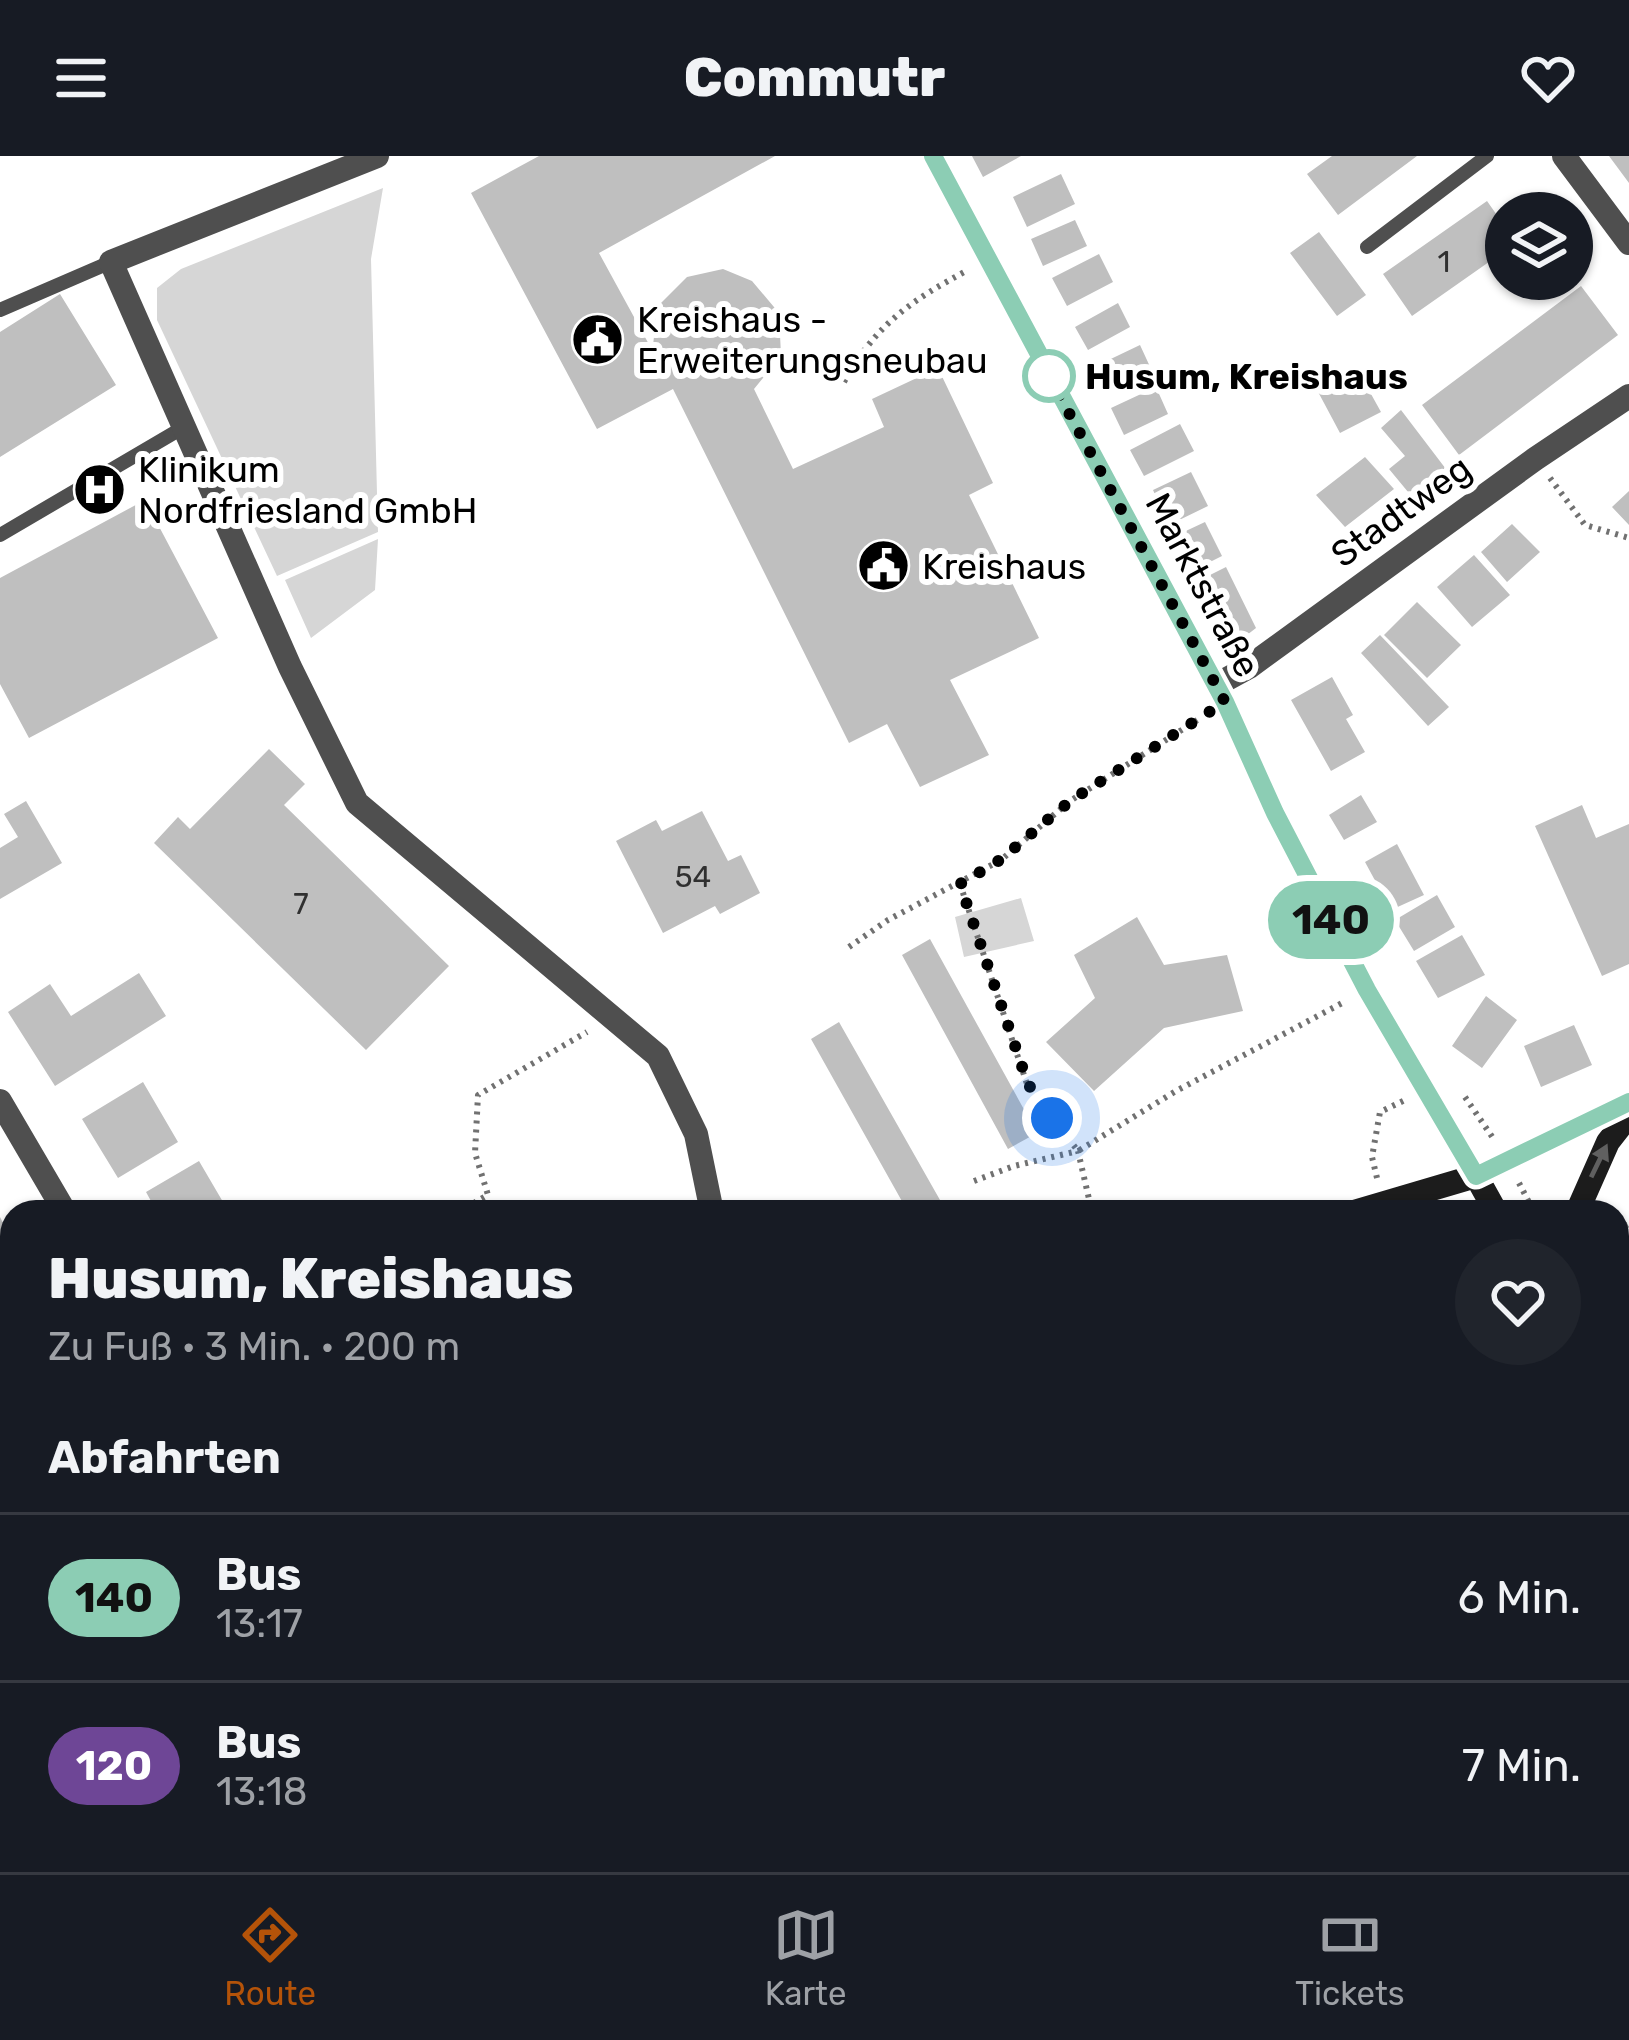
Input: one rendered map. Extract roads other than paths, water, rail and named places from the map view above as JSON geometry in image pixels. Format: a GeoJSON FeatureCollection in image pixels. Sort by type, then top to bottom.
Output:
{"type":"FeatureCollection","features":[{"type":"Feature","properties":{"kind":"main road"},"geometry":{"type":"LineString","coordinates":[[1404,1200],[1476,1176],[1629,1102]]}},
{"type":"Feature","properties":{"kind":"main road"},"geometry":{"type":"LineString","coordinates":[[1582,1200],[1608,1142],[1629,1115]]}},
{"type":"Feature","properties":{"kind":"main road"},"geometry":{"type":"LineString","coordinates":[[1476,1176],[1489,1200]]}},
{"type":"Feature","properties":{"kind":"street"},"geometry":{"type":"LineString","coordinates":[[377,156],[111,262],[290,667],[357,803],[658,1056],[697,1134],[710,1200]]}},
{"type":"Feature","properties":{"kind":"street","name":"Marktstraße"},"geometry":{"type":"LineString","coordinates":[[934,156],[1221,693],[1275,813],[1367,990],[1476,1176]]}},
{"type":"Feature","properties":{"kind":"street"},"geometry":{"type":"LineString","coordinates":[[1564,156],[1629,243]]}},
{"type":"Feature","properties":{"kind":"street","name":"Stadtweg"},"geometry":{"type":"LineString","coordinates":[[1221,693],[1535,459],[1629,397]]}},
{"type":"Feature","properties":{"kind":"street"},"geometry":{"type":"LineString","coordinates":[[0,1101],[58,1200]]}},
{"type":"Feature","properties":{"kind":"lane"},"geometry":{"type":"LineString","coordinates":[[1367,247],[1486,156]]}},
{"type":"Feature","properties":{"kind":"lane"},"geometry":{"type":"LineString","coordinates":[[0,310],[111,262]]}},
{"type":"Feature","properties":{"kind":"lane"},"geometry":{"type":"LineString","coordinates":[[0,535],[184,428]]}},
{"type":"Feature","properties":{"kind":"place","name":"Kreishaus - Erweiterungsneubau"},"geometry":{"type":"Point","coordinates":[598,340]}},
{"type":"Feature","properties":{"kind":"place","name":"Husum, Kreishaus"},"geometry":{"type":"Point","coordinates":[1049,376]}},
{"type":"Feature","properties":{"kind":"place","name":"Klinikum Nordfriesland GmbH"},"geometry":{"type":"Point","coordinates":[99,490]}},
{"type":"Feature","properties":{"kind":"place","name":"Kreishaus"},"geometry":{"type":"Point","coordinates":[883,566]}}]}
